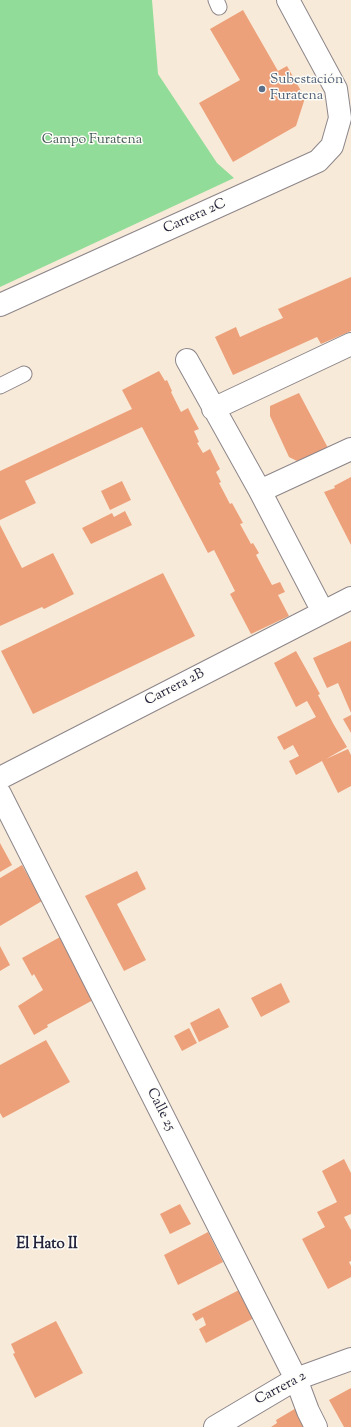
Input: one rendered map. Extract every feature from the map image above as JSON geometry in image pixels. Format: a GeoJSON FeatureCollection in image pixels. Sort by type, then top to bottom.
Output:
{"type":"FeatureCollection","features":[{"type":"Feature","properties":{"kind":"street","name":"Carrera 2C"},"geometry":{"type":"LineString","coordinates":[[0,305],[318,162],[332,146],[340,118],[336,89],[288,0]]}},
{"type":"Feature","properties":{"kind":"street"},"geometry":{"type":"LineString","coordinates":[[213,409],[351,344]]}},
{"type":"Feature","properties":{"kind":"street"},"geometry":{"type":"LineString","coordinates":[[187,360],[260,491],[323,612]]}},
{"type":"Feature","properties":{"kind":"street"},"geometry":{"type":"LineString","coordinates":[[260,491],[351,449]]}},
{"type":"Feature","properties":{"kind":"street","name":"Carrera 2B"},"geometry":{"type":"LineString","coordinates":[[0,778],[351,598]]}},
{"type":"Feature","properties":{"kind":"street","name":"Calle 25"},"geometry":{"type":"LineString","coordinates":[[0,794],[296,1378],[308,1411],[316,1427]]}},
{"type":"Feature","properties":{"kind":"street","name":"Carrera 2"},"geometry":{"type":"LineString","coordinates":[[225,1424],[296,1378],[351,1359]]}},
{"type":"Feature","properties":{"kind":"lane"},"geometry":{"type":"LineString","coordinates":[[0,386],[24,374]]}},
{"type":"Feature","properties":{"kind":"green space","name":"Campo Furatena"},"geometry":{"type":"Polygon","coordinates":[[[0,0],[152,0],[158,74],[217,163],[234,178],[0,287],[0,0]]]}},
{"type":"Feature","properties":{"kind":"building","name":"Subestación Furatena"},"geometry":{"type":"Polygon","coordinates":[[[243,10],[278,71],[287,66],[305,98],[296,126],[233,162],[199,103],[240,80],[210,29],[243,10]]]}},
{"type":"Feature","properties":{"kind":"building"},"geometry":{"type":"Polygon","coordinates":[[[351,277],[351,331],[321,344],[317,337],[233,375],[215,337],[236,327],[240,337],[283,318],[278,309],[351,277]]]}},
{"type":"Feature","properties":{"kind":"building"},"geometry":{"type":"Polygon","coordinates":[[[159,371],[165,381],[167,380],[181,412],[188,408],[199,429],[194,431],[199,442],[197,443],[203,453],[210,449],[220,469],[216,472],[221,482],[219,483],[230,504],[232,503],[243,523],[240,524],[251,544],[253,543],[259,553],[256,555],[272,585],[280,582],[285,592],[278,595],[289,616],[251,634],[230,594],[235,591],[214,550],[208,553],[142,427],[25,481],[36,503],[0,520],[0,471],[132,409],[122,390],[159,371]]]}},
{"type":"Feature","properties":{"kind":"building"},"geometry":{"type":"Polygon","coordinates":[[[299,393],[328,448],[299,462],[289,457],[270,416],[270,406],[299,393]]]}},
{"type":"Feature","properties":{"kind":"building"},"geometry":{"type":"Polygon","coordinates":[[[351,477],[351,545],[324,492],[335,488],[334,486],[351,477]]]}},
{"type":"Feature","properties":{"kind":"building"},"geometry":{"type":"Polygon","coordinates":[[[122,481],[131,500],[110,510],[101,491],[122,481]]]}},
{"type":"Feature","properties":{"kind":"building"},"geometry":{"type":"Polygon","coordinates":[[[125,511],[132,525],[91,544],[82,528],[112,513],[114,517],[125,511]]]}},
{"type":"Feature","properties":{"kind":"building"},"geometry":{"type":"Polygon","coordinates":[[[0,525],[22,568],[53,553],[74,594],[44,609],[42,607],[0,626],[0,525]]]}},
{"type":"Feature","properties":{"kind":"building"},"geometry":{"type":"Polygon","coordinates":[[[163,573],[195,636],[33,714],[1,651],[163,573]]]}},
{"type":"Feature","properties":{"kind":"building"},"geometry":{"type":"Polygon","coordinates":[[[351,641],[351,713],[338,683],[327,688],[313,658],[351,641]]]}},
{"type":"Feature","properties":{"kind":"building"},"geometry":{"type":"Polygon","coordinates":[[[296,651],[320,694],[318,695],[347,747],[326,759],[348,749],[351,755],[351,786],[338,793],[322,761],[296,775],[289,761],[299,756],[293,745],[284,750],[277,737],[316,717],[307,701],[296,707],[274,663],[296,651]]]}},
{"type":"Feature","properties":{"kind":"building"},"geometry":{"type":"Polygon","coordinates":[[[351,715],[351,733],[343,719],[351,715]]]}},
{"type":"Feature","properties":{"kind":"building"},"geometry":{"type":"Polygon","coordinates":[[[0,843],[12,865],[0,872],[0,843]]]}},
{"type":"Feature","properties":{"kind":"building"},"geometry":{"type":"Polygon","coordinates":[[[22,865],[42,901],[0,926],[0,878],[22,865]]]}},
{"type":"Feature","properties":{"kind":"building"},"geometry":{"type":"Polygon","coordinates":[[[137,871],[146,889],[117,904],[146,960],[124,971],[85,896],[137,871]]]}},
{"type":"Feature","properties":{"kind":"building"},"geometry":{"type":"Polygon","coordinates":[[[62,936],[95,999],[47,1025],[48,1027],[34,1035],[18,1006],[43,990],[34,974],[32,976],[22,958],[62,936]]]}},
{"type":"Feature","properties":{"kind":"building"},"geometry":{"type":"Polygon","coordinates":[[[0,946],[10,965],[0,971],[0,946]]]}},
{"type":"Feature","properties":{"kind":"building"},"geometry":{"type":"Polygon","coordinates":[[[281,983],[290,1002],[261,1017],[251,998],[281,983]]]}},
{"type":"Feature","properties":{"kind":"building"},"geometry":{"type":"Polygon","coordinates":[[[219,1008],[229,1027],[199,1042],[190,1023],[219,1008]]]}},
{"type":"Feature","properties":{"kind":"building"},"geometry":{"type":"Polygon","coordinates":[[[189,1028],[197,1043],[182,1051],[174,1036],[189,1028]]]}},
{"type":"Feature","properties":{"kind":"building"},"geometry":{"type":"Polygon","coordinates":[[[46,1040],[70,1082],[3,1118],[0,1113],[0,1065],[46,1040]]]}},
{"type":"Feature","properties":{"kind":"building"},"geometry":{"type":"Polygon","coordinates":[[[344,1159],[351,1173],[351,1214],[344,1217],[351,1230],[351,1261],[349,1262],[351,1266],[351,1277],[328,1289],[302,1239],[325,1227],[317,1212],[337,1202],[322,1171],[344,1159]]]}},
{"type":"Feature","properties":{"kind":"building"},"geometry":{"type":"Polygon","coordinates":[[[180,1204],[191,1224],[170,1234],[160,1214],[180,1204]]]}},
{"type":"Feature","properties":{"kind":"building"},"geometry":{"type":"Polygon","coordinates":[[[208,1232],[223,1262],[178,1285],[164,1255],[208,1232]]]}},
{"type":"Feature","properties":{"kind":"building"},"geometry":{"type":"Polygon","coordinates":[[[241,1289],[256,1317],[206,1343],[199,1329],[206,1325],[203,1317],[196,1321],[192,1314],[241,1289]]]}},
{"type":"Feature","properties":{"kind":"building"},"geometry":{"type":"Polygon","coordinates":[[[56,1321],[83,1373],[35,1398],[13,1354],[15,1353],[11,1344],[56,1321]]]}},
{"type":"Feature","properties":{"kind":"building"},"geometry":{"type":"Polygon","coordinates":[[[351,1388],[351,1427],[344,1427],[329,1400],[351,1388]]]}},
{"type":"Feature","properties":{"kind":"building"},"geometry":{"type":"Polygon","coordinates":[[[298,1407],[311,1427],[271,1427],[277,1423],[276,1420],[298,1407]]]}},
{"type":"Feature","properties":{"kind":"place","name":"Subestación Furatena"},"geometry":{"type":"Point","coordinates":[262,89]}},
{"type":"Feature","properties":{"kind":"district","name":"El Hato II"},"geometry":{"type":"Point","coordinates":[47,1245]}}]}
